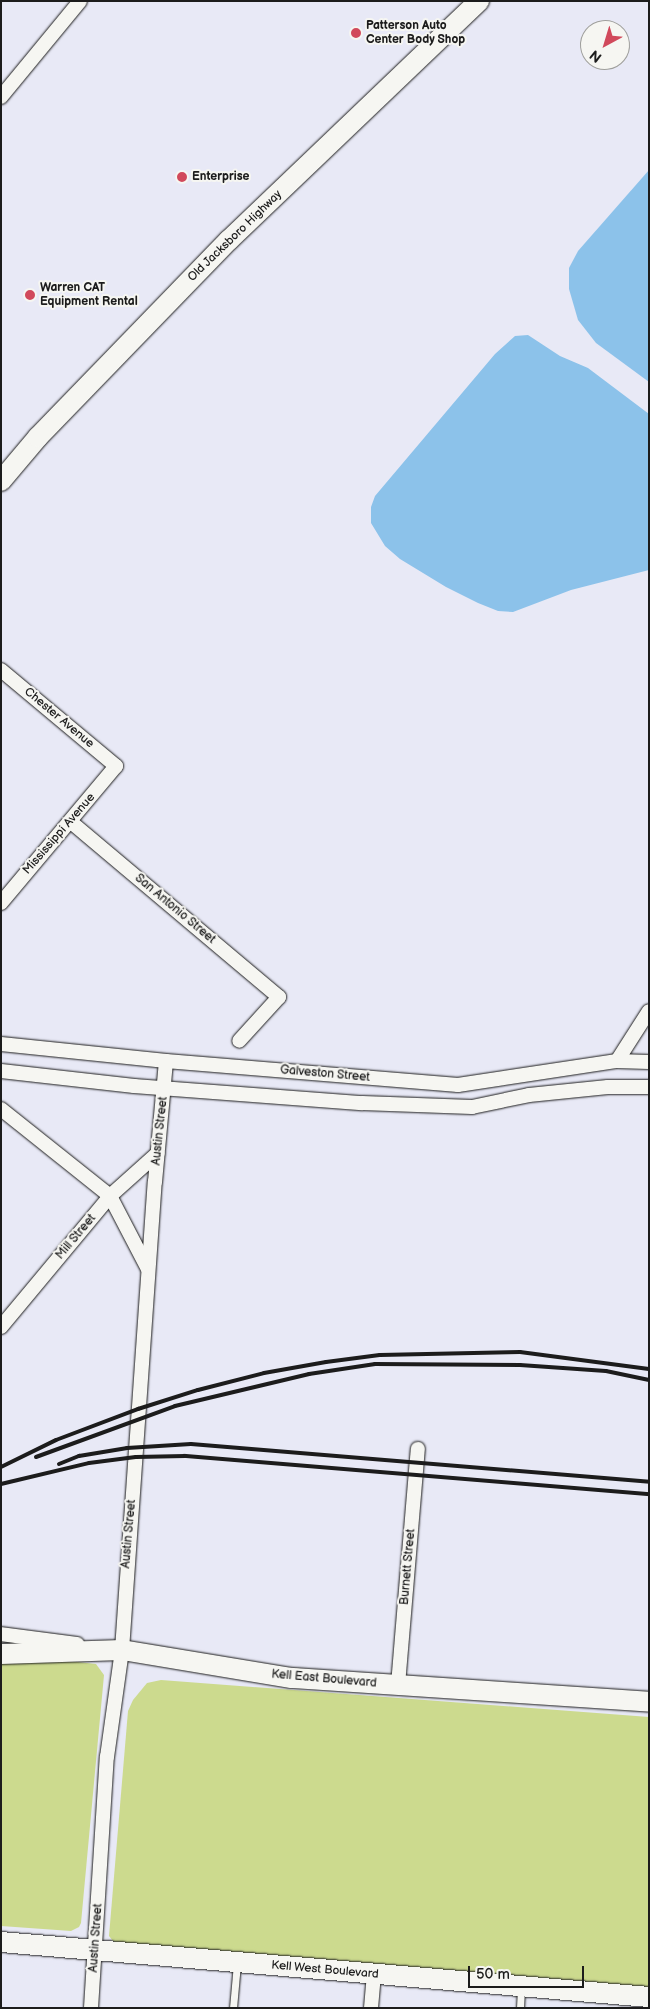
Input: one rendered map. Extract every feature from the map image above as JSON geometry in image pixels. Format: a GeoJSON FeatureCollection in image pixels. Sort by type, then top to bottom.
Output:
{"type":"FeatureCollection","features":[{"type":"Feature","properties":{"kind":"main road","name":"Old Jacksboro Highway"},"geometry":{"type":"LineString","coordinates":[[1,481],[38,437],[229,240],[478,1]]}},
{"type":"Feature","properties":{"kind":"main road","name":"Kell East Boulevard"},"geometry":{"type":"LineString","coordinates":[[1,1654],[122,1650],[292,1678],[649,1702]]}},
{"type":"Feature","properties":{"kind":"main road","name":"Kell West Boulevard"},"geometry":{"type":"LineString","coordinates":[[1,1942],[649,1997]]}},
{"type":"Feature","properties":{"kind":"street"},"geometry":{"type":"LineString","coordinates":[[1,97],[80,1]]}},
{"type":"Feature","properties":{"kind":"street","name":"Chester Avenue"},"geometry":{"type":"LineString","coordinates":[[1,670],[116,766]]}},
{"type":"Feature","properties":{"kind":"street","name":"Mississippi Avenue"},"geometry":{"type":"LineString","coordinates":[[1,903],[71,822],[116,766]]}},
{"type":"Feature","properties":{"kind":"street","name":"San Antonio Street"},"geometry":{"type":"LineString","coordinates":[[71,822],[279,997],[239,1041]]}},
{"type":"Feature","properties":{"kind":"street"},"geometry":{"type":"LineString","coordinates":[[617,1061],[649,1011]]}},
{"type":"Feature","properties":{"kind":"street","name":"Galveston Street"},"geometry":{"type":"LineString","coordinates":[[1,1044],[166,1061],[458,1085],[617,1061],[649,1062]]}},
{"type":"Feature","properties":{"kind":"street","name":"Austin Street"},"geometry":{"type":"LineString","coordinates":[[91,2008],[107,1757],[122,1650],[148,1270],[166,1061]]}},
{"type":"Feature","properties":{"kind":"street","name":"Galveston Street"},"geometry":{"type":"LineString","coordinates":[[1,1071],[164,1089],[362,1103],[472,1107],[529,1095],[608,1087],[649,1087]]}},
{"type":"Feature","properties":{"kind":"street"},"geometry":{"type":"LineString","coordinates":[[1,1109],[110,1196],[148,1270]]}},
{"type":"Feature","properties":{"kind":"street","name":"Mill Street"},"geometry":{"type":"LineString","coordinates":[[1,1327],[110,1196],[158,1153]]}},
{"type":"Feature","properties":{"kind":"street","name":"Burnett Street"},"geometry":{"type":"LineString","coordinates":[[398,1685],[418,1449]]}},
{"type":"Feature","properties":{"kind":"street"},"geometry":{"type":"LineString","coordinates":[[1,1634],[122,1650]]}},
{"type":"Feature","properties":{"kind":"street"},"geometry":{"type":"LineString","coordinates":[[371,2008],[374,1974]]}},
{"type":"Feature","properties":{"kind":"lane"},"geometry":{"type":"LineString","coordinates":[[233,2008],[237,1963]]}},
{"type":"Feature","properties":{"kind":"lane"},"geometry":{"type":"LineString","coordinates":[[520,2008],[522,1986]]}},
{"type":"Feature","properties":{"kind":"green space"},"geometry":{"type":"Polygon","coordinates":[[[50,1659],[96,1664],[104,1675],[81,1923],[79,1927],[71,1931],[1,1926],[1,1662],[50,1659]]]}},
{"type":"Feature","properties":{"kind":"green space"},"geometry":{"type":"Polygon","coordinates":[[[161,1680],[649,1717],[649,1990],[120,1944],[113,1941],[109,1936],[128,1711],[133,1700],[147,1683],[161,1680]]]}},
{"type":"Feature","properties":{"kind":"water"},"geometry":{"type":"Polygon","coordinates":[[[649,170],[649,382],[596,343],[578,320],[569,289],[569,268],[578,251],[649,170]]]}},
{"type":"Feature","properties":{"kind":"water"},"geometry":{"type":"Polygon","coordinates":[[[528,335],[560,356],[588,368],[649,414],[649,570],[571,590],[513,612],[498,611],[446,587],[400,559],[385,546],[371,523],[371,507],[375,496],[495,354],[515,336],[528,335]]]}},
{"type":"Feature","properties":{"kind":"railway"},"geometry":{"type":"LineString","coordinates":[[1,1467],[56,1440],[138,1409],[198,1390],[264,1373],[326,1362],[380,1355],[520,1352],[649,1369]]}},
{"type":"Feature","properties":{"kind":"railway"},"geometry":{"type":"LineString","coordinates":[[36,1457],[175,1406],[309,1374],[375,1364],[520,1365],[606,1371],[649,1380]]}},
{"type":"Feature","properties":{"kind":"railway"},"geometry":{"type":"LineString","coordinates":[[59,1464],[79,1456],[127,1448],[191,1444],[649,1482]]}},
{"type":"Feature","properties":{"kind":"railway"},"geometry":{"type":"LineString","coordinates":[[1,1484],[89,1463],[136,1457],[185,1456],[649,1494]]}},
{"type":"Feature","properties":{"kind":"place","name":"Patterson Auto Center Body Shop"},"geometry":{"type":"Point","coordinates":[356,33]}},
{"type":"Feature","properties":{"kind":"place","name":"Enterprise"},"geometry":{"type":"Point","coordinates":[182,177]}},
{"type":"Feature","properties":{"kind":"place","name":"Warren CAT Equipment Rental"},"geometry":{"type":"Point","coordinates":[30,295]}}]}
